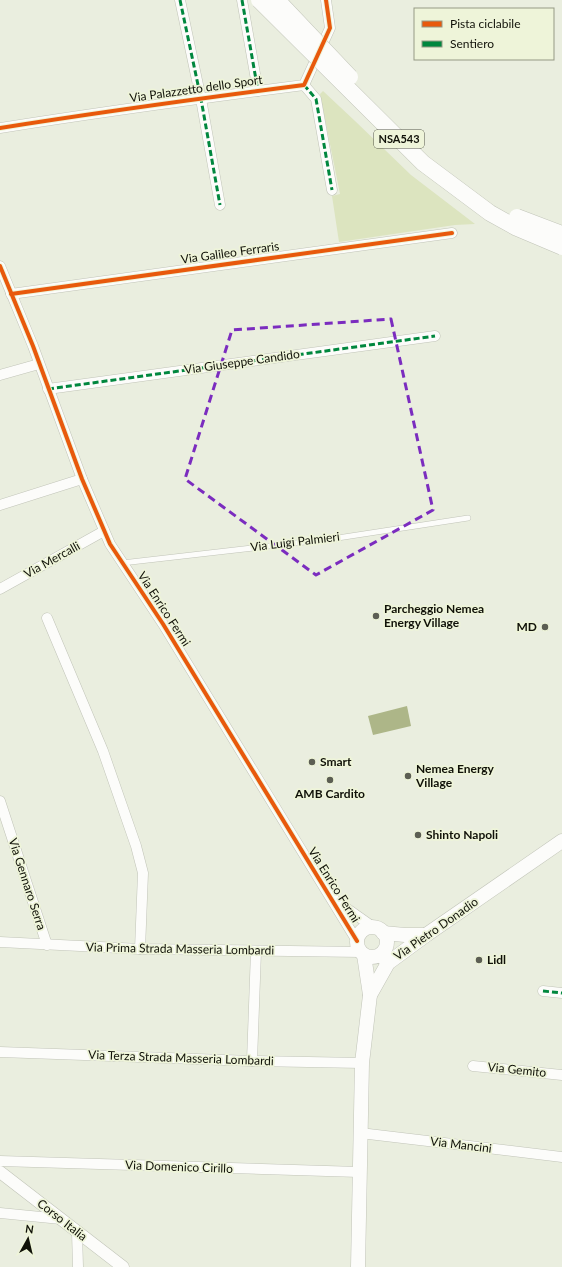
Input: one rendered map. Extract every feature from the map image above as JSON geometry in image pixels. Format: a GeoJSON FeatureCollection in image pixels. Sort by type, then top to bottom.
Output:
{"type":"FeatureCollection","features":[{"type":"Feature","properties":{"kind":"highway","name":"NSA543"},"geometry":{"type":"LineString","coordinates":[[259,0],[423,163],[490,213],[517,228],[562,247]]}},
{"type":"Feature","properties":{"kind":"highway","name":"NSA543"},"geometry":{"type":"LineString","coordinates":[[277,0],[426,157],[510,214],[562,234]]}},
{"type":"Feature","properties":{"kind":"main road","name":"Via Pietro Donadio"},"geometry":{"type":"LineString","coordinates":[[358,1267],[362,1062],[370,995],[372,953],[426,935],[562,841]]}},
{"type":"Feature","properties":{"kind":"main road"},"geometry":{"type":"LineString","coordinates":[[370,995],[372,953],[358,937],[362,931],[369,927],[405,935],[426,935]]}},
{"type":"Feature","properties":{"kind":"main road"},"geometry":{"type":"LineString","coordinates":[[372,953],[386,943],[385,936],[378,930]]}},
{"type":"Feature","properties":{"kind":"street"},"geometry":{"type":"LineString","coordinates":[[180,0],[201,99],[220,205]]}},
{"type":"Feature","properties":{"kind":"street"},"geometry":{"type":"LineString","coordinates":[[242,0],[258,91]]}},
{"type":"Feature","properties":{"kind":"street"},"geometry":{"type":"LineString","coordinates":[[326,0],[330,28],[304,85],[316,99],[332,190]]}},
{"type":"Feature","properties":{"kind":"street","name":"Via Palazzetto dello Sport"},"geometry":{"type":"LineString","coordinates":[[0,128],[152,104],[304,85]]}},
{"type":"Feature","properties":{"kind":"street","name":"Via Galileo Ferraris"},"geometry":{"type":"LineString","coordinates":[[11,294],[452,233]]}},
{"type":"Feature","properties":{"kind":"street","name":"Via Enrico Fermi"},"geometry":{"type":"LineString","coordinates":[[0,268],[39,364],[82,480],[110,544],[163,624],[328,894],[372,953]]}},
{"type":"Feature","properties":{"kind":"street","name":"Via Giuseppe Candido"},"geometry":{"type":"LineString","coordinates":[[48,389],[435,336]]}},
{"type":"Feature","properties":{"kind":"street"},"geometry":{"type":"LineString","coordinates":[[0,375],[39,364]]}},
{"type":"Feature","properties":{"kind":"street"},"geometry":{"type":"LineString","coordinates":[[0,504],[82,480]]}},
{"type":"Feature","properties":{"kind":"street","name":"Via Mercalli"},"geometry":{"type":"LineString","coordinates":[[0,589],[104,531]]}},
{"type":"Feature","properties":{"kind":"street"},"geometry":{"type":"LineString","coordinates":[[47,618],[103,751],[136,846],[143,873],[140,949]]}},
{"type":"Feature","properties":{"kind":"street","name":"Via Gennaro Serra"},"geometry":{"type":"LineString","coordinates":[[0,801],[48,945]]}},
{"type":"Feature","properties":{"kind":"street","name":"Via Enrico Fermi"},"geometry":{"type":"LineString","coordinates":[[328,894],[378,930]]}},
{"type":"Feature","properties":{"kind":"street","name":"Via Prima Strada Masseria Lombardi"},"geometry":{"type":"LineString","coordinates":[[0,942],[140,949],[372,953]]}},
{"type":"Feature","properties":{"kind":"street"},"geometry":{"type":"LineString","coordinates":[[252,1061],[256,951]]}},
{"type":"Feature","properties":{"kind":"street"},"geometry":{"type":"LineString","coordinates":[[543,991],[562,993]]}},
{"type":"Feature","properties":{"kind":"street","name":"Via Terza Strada Masseria Lombardi"},"geometry":{"type":"LineString","coordinates":[[0,1052],[252,1061],[362,1062]]}},
{"type":"Feature","properties":{"kind":"street","name":"Via Gemito"},"geometry":{"type":"LineString","coordinates":[[473,1066],[562,1075]]}},
{"type":"Feature","properties":{"kind":"street","name":"Via Mancini"},"geometry":{"type":"LineString","coordinates":[[360,1133],[562,1157]]}},
{"type":"Feature","properties":{"kind":"street","name":"Via Domenico Cirillo"},"geometry":{"type":"LineString","coordinates":[[0,1161],[359,1172]]}},
{"type":"Feature","properties":{"kind":"street","name":"Corso Italia"},"geometry":{"type":"LineString","coordinates":[[0,1172],[123,1267]]}},
{"type":"Feature","properties":{"kind":"street"},"geometry":{"type":"LineString","coordinates":[[0,1213],[61,1219]]}},
{"type":"Feature","properties":{"kind":"street"},"geometry":{"type":"LineString","coordinates":[[77,1232],[78,1267]]}},
{"type":"Feature","properties":{"kind":"lane","name":"Via Luigi Palmieri"},"geometry":{"type":"LineString","coordinates":[[122,563],[331,539],[468,518]]}},
{"type":"Feature","properties":{"kind":"highlighted area"},"geometry":{"type":"Polygon","coordinates":[[[391,319],[433,510],[316,575],[185,479],[232,330],[391,319]]]}},
{"type":"Feature","properties":{"kind":"shaded area"},"geometry":{"type":"Polygon","coordinates":[[[323,91],[411,175],[475,224],[455,225],[339,242],[332,196],[340,194],[320,94],[323,91]]]}},
{"type":"Feature","properties":{"kind":"shaded area"},"geometry":{"type":"Polygon","coordinates":[[[407,706],[411,726],[373,735],[368,716],[407,706]]]}},
{"type":"Feature","properties":{"kind":"marked path"},"geometry":{"type":"LineString","coordinates":[[180,0],[201,99],[220,205]]}},
{"type":"Feature","properties":{"kind":"marked path"},"geometry":{"type":"LineString","coordinates":[[242,0],[258,91]]}},
{"type":"Feature","properties":{"kind":"marked path"},"geometry":{"type":"LineString","coordinates":[[304,85],[316,99],[332,190]]}},
{"type":"Feature","properties":{"kind":"marked path"},"geometry":{"type":"LineString","coordinates":[[48,389],[435,336]]}},
{"type":"Feature","properties":{"kind":"marked path"},"geometry":{"type":"LineString","coordinates":[[543,991],[562,993]]}},
{"type":"Feature","properties":{"kind":"cycle path"},"geometry":{"type":"LineString","coordinates":[[0,128],[152,105],[304,85],[330,28],[326,0]]}},
{"type":"Feature","properties":{"kind":"cycle path"},"geometry":{"type":"LineString","coordinates":[[11,294],[452,233]]}},
{"type":"Feature","properties":{"kind":"cycle path"},"geometry":{"type":"LineString","coordinates":[[0,266],[33,346],[82,479],[110,544],[163,624],[357,941]]}},
{"type":"Feature","properties":{"kind":"place","name":"Parcheggio Nemea Energy Village"},"geometry":{"type":"Point","coordinates":[376,616]}},
{"type":"Feature","properties":{"kind":"place","name":"MD"},"geometry":{"type":"Point","coordinates":[545,627]}},
{"type":"Feature","properties":{"kind":"place","name":"Smart"},"geometry":{"type":"Point","coordinates":[312,762]}},
{"type":"Feature","properties":{"kind":"place","name":"Nemea Energy Village"},"geometry":{"type":"Point","coordinates":[408,776]}},
{"type":"Feature","properties":{"kind":"place","name":"AMB Cardito"},"geometry":{"type":"Point","coordinates":[330,780]}},
{"type":"Feature","properties":{"kind":"place","name":"Shinto Napoli"},"geometry":{"type":"Point","coordinates":[418,835]}},
{"type":"Feature","properties":{"kind":"place","name":"Lidl"},"geometry":{"type":"Point","coordinates":[479,960]}}]}
